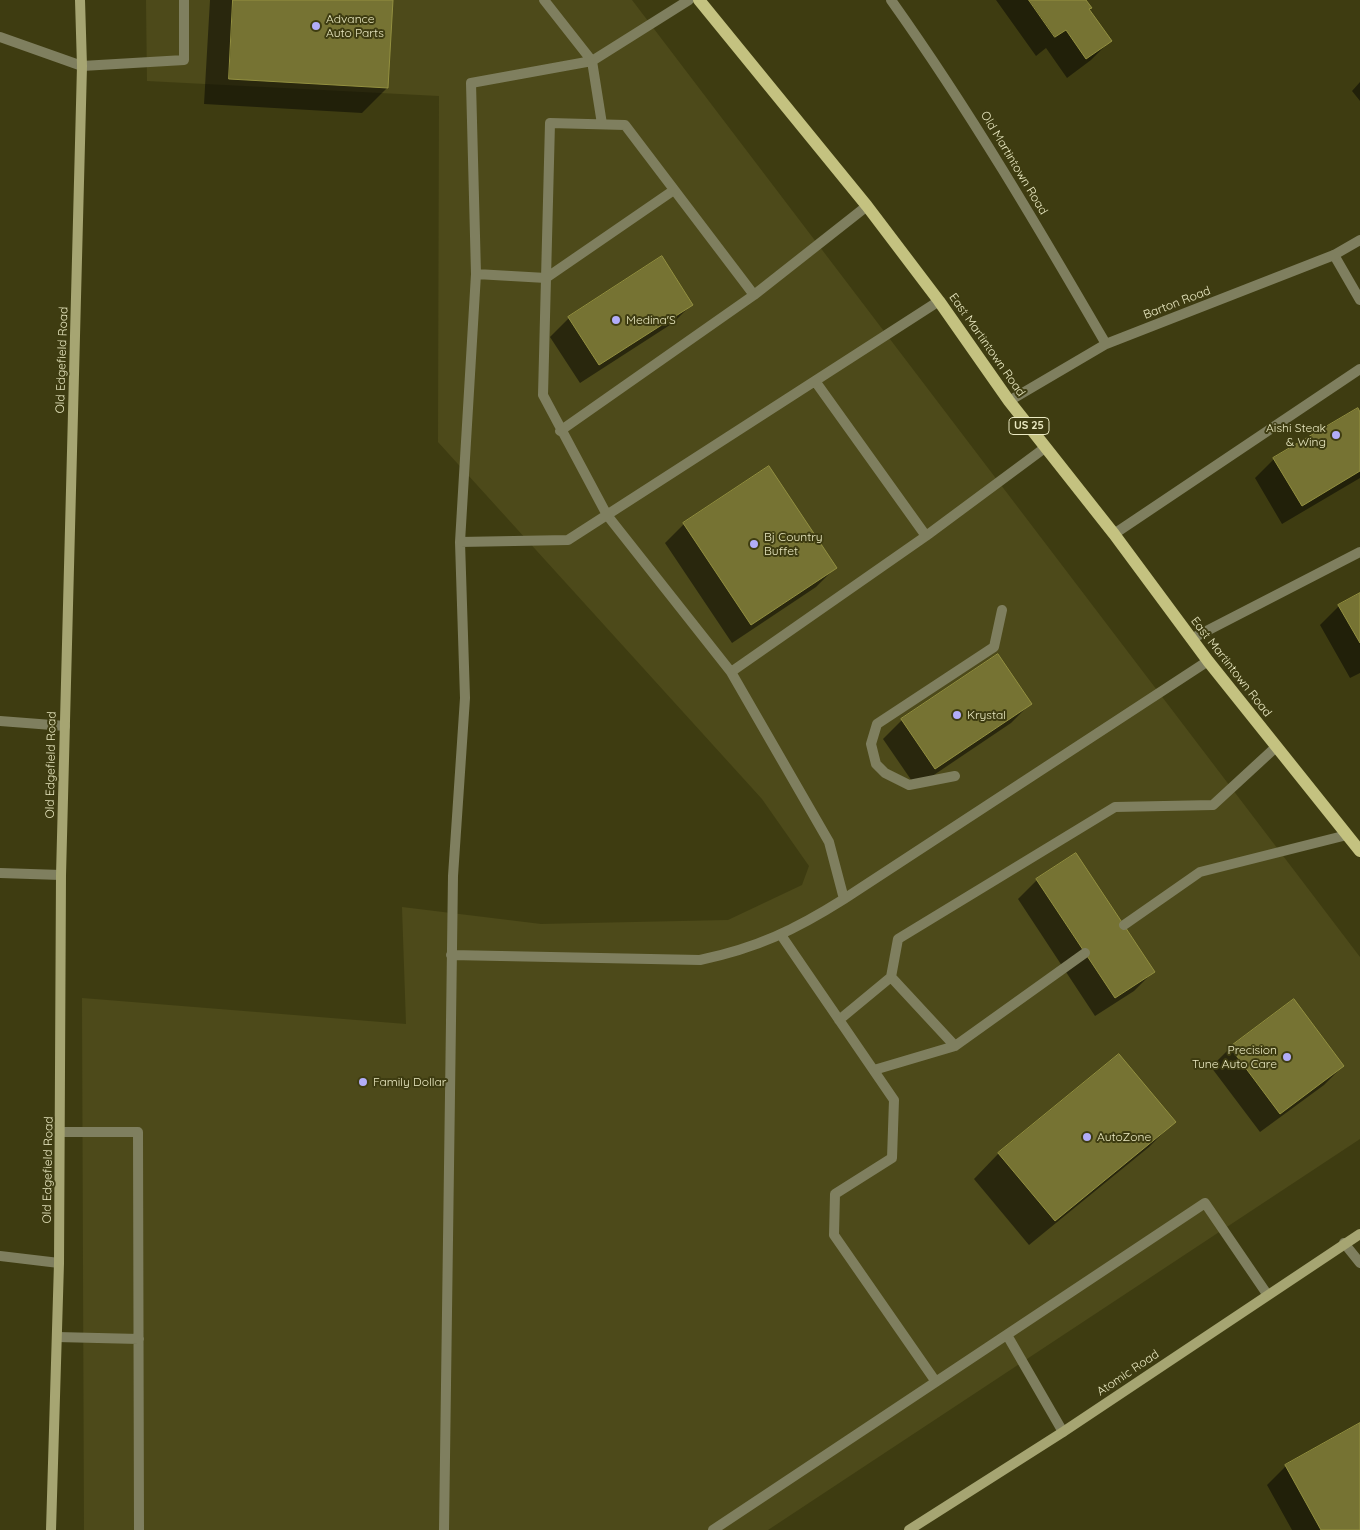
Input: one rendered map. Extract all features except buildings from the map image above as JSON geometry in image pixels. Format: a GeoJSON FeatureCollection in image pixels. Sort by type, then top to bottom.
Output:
{"type":"FeatureCollection","features":[{"type":"Feature","properties":{"kind":"main road","name":"East Martintown Road"},"geometry":{"type":"LineString","coordinates":[[699,0],[867,206],[1009,401],[1114,534],[1208,661],[1360,851]]}},
{"type":"Feature","properties":{"kind":"street","name":"Old Edgefield Road"},"geometry":{"type":"LineString","coordinates":[[51,1530],[61,1132],[61,875],[82,66],[80,0]]}},
{"type":"Feature","properties":{"kind":"street"},"geometry":{"type":"LineString","coordinates":[[0,37],[82,66],[184,60],[184,0]]}},
{"type":"Feature","properties":{"kind":"street"},"geometry":{"type":"LineString","coordinates":[[544,0],[592,61],[602,124]]}},
{"type":"Feature","properties":{"kind":"street"},"geometry":{"type":"LineString","coordinates":[[444,1530],[451,955],[453,876],[465,698],[460,542],[476,274],[472,83],[592,61],[689,0]]}},
{"type":"Feature","properties":{"kind":"street","name":"Old Martintown Road"},"geometry":{"type":"LineString","coordinates":[[892,0],[941,70],[1001,163],[1106,344]]}},
{"type":"Feature","properties":{"kind":"street"},"geometry":{"type":"LineString","coordinates":[[754,294],[625,124],[550,123],[543,395],[560,431],[607,515],[731,672],[829,842],[844,899]]}},
{"type":"Feature","properties":{"kind":"street"},"geometry":{"type":"LineString","coordinates":[[476,274],[546,278],[674,190]]}},
{"type":"Feature","properties":{"kind":"street"},"geometry":{"type":"LineString","coordinates":[[560,431],[754,294],[867,206]]}},
{"type":"Feature","properties":{"kind":"street","name":"Barton Road"},"geometry":{"type":"LineString","coordinates":[[1009,401],[1106,344],[1334,255],[1360,240]]}},
{"type":"Feature","properties":{"kind":"street"},"geometry":{"type":"LineString","coordinates":[[1334,255],[1360,300]]}},
{"type":"Feature","properties":{"kind":"street"},"geometry":{"type":"LineString","coordinates":[[460,542],[568,540],[938,301]]}},
{"type":"Feature","properties":{"kind":"street"},"geometry":{"type":"LineString","coordinates":[[1114,534],[1360,369]]}},
{"type":"Feature","properties":{"kind":"street"},"geometry":{"type":"LineString","coordinates":[[815,381],[926,536]]}},
{"type":"Feature","properties":{"kind":"street"},"geometry":{"type":"LineString","coordinates":[[731,672],[926,536],[1046,447]]}},
{"type":"Feature","properties":{"kind":"street"},"geometry":{"type":"LineString","coordinates":[[1191,639],[1360,552]]}},
{"type":"Feature","properties":{"kind":"street"},"geometry":{"type":"LineString","coordinates":[[955,776],[909,785],[885,773],[876,764],[871,744],[877,724],[994,647],[1002,610]]}},
{"type":"Feature","properties":{"kind":"street"},"geometry":{"type":"LineString","coordinates":[[451,955],[700,960],[730,954],[781,935],[802,925],[844,899],[1208,661]]}},
{"type":"Feature","properties":{"kind":"street"},"geometry":{"type":"LineString","coordinates":[[0,721],[65,726]]}},
{"type":"Feature","properties":{"kind":"street"},"geometry":{"type":"LineString","coordinates":[[839,1020],[890,977],[898,939],[1115,807],[1213,804],[1276,747]]}},
{"type":"Feature","properties":{"kind":"street"},"geometry":{"type":"LineString","coordinates":[[1124,925],[1200,872],[1347,835]]}},
{"type":"Feature","properties":{"kind":"street"},"geometry":{"type":"LineString","coordinates":[[0,874],[61,875]]}},
{"type":"Feature","properties":{"kind":"street"},"geometry":{"type":"LineString","coordinates":[[781,935],[894,1100],[892,1158],[835,1194],[834,1235],[936,1382]]}},
{"type":"Feature","properties":{"kind":"street"},"geometry":{"type":"LineString","coordinates":[[874,1070],[955,1046],[1085,953]]}},
{"type":"Feature","properties":{"kind":"street"},"geometry":{"type":"LineString","coordinates":[[890,977],[955,1046]]}},
{"type":"Feature","properties":{"kind":"street"},"geometry":{"type":"LineString","coordinates":[[61,1132],[138,1132],[139,1530]]}},
{"type":"Feature","properties":{"kind":"street"},"geometry":{"type":"LineString","coordinates":[[713,1530],[1206,1203],[1267,1294]]}},
{"type":"Feature","properties":{"kind":"street","name":"Atomic Road"},"geometry":{"type":"LineString","coordinates":[[909,1530],[1063,1432],[1267,1294],[1360,1234]]}},
{"type":"Feature","properties":{"kind":"street"},"geometry":{"type":"LineString","coordinates":[[1344,1243],[1360,1264]]}},
{"type":"Feature","properties":{"kind":"street"},"geometry":{"type":"LineString","coordinates":[[0,1256],[59,1263]]}},
{"type":"Feature","properties":{"kind":"street"},"geometry":{"type":"LineString","coordinates":[[1007,1335],[1063,1432]]}},
{"type":"Feature","properties":{"kind":"street"},"geometry":{"type":"LineString","coordinates":[[57,1337],[139,1339]]}},
{"type":"Feature","properties":{"kind":"shaded area"},"geometry":{"type":"Polygon","coordinates":[[[146,0],[632,0],[1360,957],[1360,1139],[768,1530],[84,1530],[82,998],[406,1024],[402,907],[541,924],[728,920],[802,885],[809,866],[762,799],[438,442],[439,96],[147,81],[146,0]]]}},
{"type":"Feature","properties":{"kind":"place","name":"Advance Auto Parts"},"geometry":{"type":"Point","coordinates":[316,26]}},
{"type":"Feature","properties":{"kind":"place","name":"Medina'S"},"geometry":{"type":"Point","coordinates":[616,320]}},
{"type":"Feature","properties":{"kind":"place","name":"Aishi Steak & Wing"},"geometry":{"type":"Point","coordinates":[1336,435]}},
{"type":"Feature","properties":{"kind":"place","name":"Bj Country Buffet"},"geometry":{"type":"Point","coordinates":[754,544]}},
{"type":"Feature","properties":{"kind":"place","name":"Krystal"},"geometry":{"type":"Point","coordinates":[957,715]}},
{"type":"Feature","properties":{"kind":"place","name":"Precision Tune Auto Care"},"geometry":{"type":"Point","coordinates":[1287,1057]}},
{"type":"Feature","properties":{"kind":"place","name":"Family Dollar"},"geometry":{"type":"Point","coordinates":[363,1082]}},
{"type":"Feature","properties":{"kind":"place","name":"AutoZone"},"geometry":{"type":"Point","coordinates":[1087,1137]}}]}
